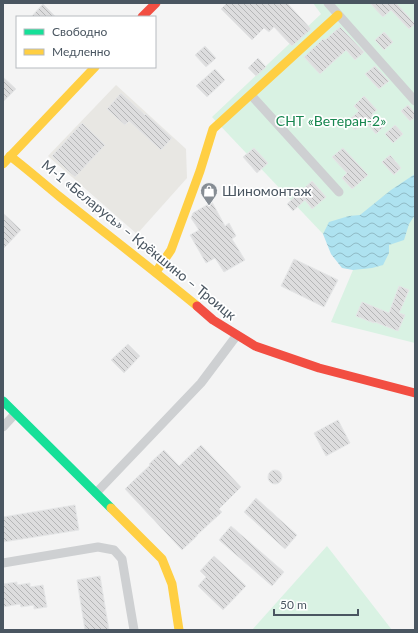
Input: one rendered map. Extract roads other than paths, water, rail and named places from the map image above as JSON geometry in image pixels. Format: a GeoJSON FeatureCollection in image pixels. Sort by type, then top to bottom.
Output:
{"type":"FeatureCollection","features":[{"type":"Feature","properties":{"kind":"main road"},"geometry":{"type":"LineString","coordinates":[[143,16],[156,3]]}},
{"type":"Feature","properties":{"kind":"main road"},"geometry":{"type":"LineString","coordinates":[[156,272],[171,250],[214,129],[338,15]]}},
{"type":"Feature","properties":{"kind":"main road"},"geometry":{"type":"LineString","coordinates":[[3,164],[94,68]]}},
{"type":"Feature","properties":{"kind":"main road","name":"М-1 «Беларусь» – Крёкшино – Троицк"},"geometry":{"type":"LineString","coordinates":[[10,156],[156,272],[213,320],[255,346],[319,368],[415,393]]}},
{"type":"Feature","properties":{"kind":"main road"},"geometry":{"type":"LineString","coordinates":[[3,401],[162,559],[172,584],[179,630]]}},
{"type":"Feature","properties":{"kind":"street"},"geometry":{"type":"LineString","coordinates":[[328,3],[415,101]]}},
{"type":"Feature","properties":{"kind":"street"},"geometry":{"type":"LineString","coordinates":[[251,95],[339,192]]}},
{"type":"Feature","properties":{"kind":"street"},"geometry":{"type":"LineString","coordinates":[[96,493],[201,383],[237,335]]}},
{"type":"Feature","properties":{"kind":"street"},"geometry":{"type":"LineString","coordinates":[[3,428],[15,414]]}},
{"type":"Feature","properties":{"kind":"street"},"geometry":{"type":"LineString","coordinates":[[3,563],[98,547],[114,550],[122,558],[134,630]]}},
{"type":"Feature","properties":{"kind":"water"},"geometry":{"type":"Polygon","coordinates":[[[415,174],[415,215],[409,224],[404,240],[389,245],[389,253],[383,265],[353,270],[342,268],[331,254],[323,234],[329,222],[349,216],[360,215],[391,190],[415,174]]]}},
{"type":"Feature","properties":{"kind":"place","name":"Шиномонтаж"},"geometry":{"type":"Point","coordinates":[209,206]}},
{"type":"Feature","properties":{"kind":"park label","name":"СНТ «Ветеран-2»"},"geometry":{"type":"Point","coordinates":[331,121]}}]}
